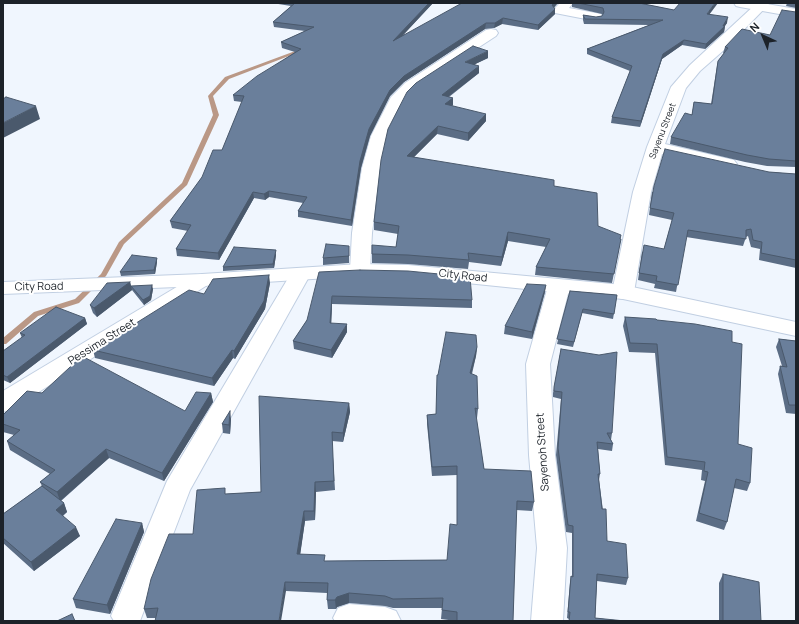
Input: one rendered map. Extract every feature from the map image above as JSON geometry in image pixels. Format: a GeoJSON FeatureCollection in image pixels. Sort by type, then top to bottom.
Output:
{"type":"FeatureCollection","features":[{"type":"Feature","properties":{"kind":"main road"},"geometry":{"type":"LineString","coordinates":[[567,3],[558,10],[596,17]]}},
{"type":"Feature","properties":{"kind":"main road"},"geometry":{"type":"LineString","coordinates":[[740,3],[763,5],[796,13]]}},
{"type":"Feature","properties":{"kind":"main road"},"geometry":{"type":"LineString","coordinates":[[782,3],[796,5]]}},
{"type":"Feature","properties":{"kind":"main road","name":"Sayenu Street"},"geometry":{"type":"LineString","coordinates":[[623,292],[642,192],[656,147],[679,87],[694,68],[719,47],[763,5]]}},
{"type":"Feature","properties":{"kind":"main road"},"geometry":{"type":"LineString","coordinates":[[360,270],[362,234],[371,168],[379,136],[399,97],[410,86],[491,33]]}},
{"type":"Feature","properties":{"kind":"main road"},"geometry":{"type":"LineString","coordinates":[[656,147],[745,168]]}},
{"type":"Feature","properties":{"kind":"main road","name":"City Road"},"geometry":{"type":"LineString","coordinates":[[3,288],[202,280],[300,275],[360,270],[408,270],[623,292],[796,330]]}},
{"type":"Feature","properties":{"kind":"main road"},"geometry":{"type":"LineString","coordinates":[[127,616],[177,489],[300,275]]}},
{"type":"Feature","properties":{"kind":"main road","name":"Pessima Street"},"geometry":{"type":"LineString","coordinates":[[3,403],[202,280]]}},
{"type":"Feature","properties":{"kind":"main road","name":"Sayenoh Street"},"geometry":{"type":"LineString","coordinates":[[547,621],[552,548],[542,455],[538,364],[559,286]]}},
{"type":"Feature","properties":{"kind":"main road"},"geometry":{"type":"LineString","coordinates":[[349,618],[385,621]]}},
{"type":"Feature","properties":{"kind":"building"},"geometry":{"type":"Polygon","coordinates":[[[295,3],[429,3],[393,41],[462,3],[554,3],[552,5],[555,9],[538,25],[503,18],[495,23],[486,23],[404,76],[390,90],[369,129],[360,161],[351,220],[298,211],[307,197],[269,191],[264,194],[253,192],[218,253],[176,249],[191,225],[170,221],[202,177],[213,150],[222,150],[244,96],[233,95],[257,76],[301,49],[281,42],[314,27],[273,22],[295,3]]]}},
{"type":"Feature","properties":{"kind":"building"},"geometry":{"type":"Polygon","coordinates":[[[578,3],[639,3],[674,10],[680,3],[715,3],[707,14],[728,17],[723,26],[725,26],[706,44],[684,40],[663,54],[641,121],[612,117],[632,66],[587,49],[663,20],[585,19],[583,15],[596,17],[602,16],[604,12],[603,8],[578,3]]]}},
{"type":"Feature","properties":{"kind":"building"},"geometry":{"type":"Polygon","coordinates":[[[782,10],[796,12],[796,161],[769,159],[747,155],[671,137],[685,113],[692,115],[694,102],[712,104],[718,61],[728,48],[725,47],[742,29],[770,35],[782,10]]]}},
{"type":"Feature","properties":{"kind":"building"},"geometry":{"type":"Polygon","coordinates":[[[473,46],[488,51],[465,62],[479,66],[442,95],[453,98],[445,104],[486,114],[468,133],[438,126],[407,156],[554,180],[554,186],[597,193],[598,226],[621,235],[614,274],[536,267],[550,239],[508,232],[502,257],[468,253],[469,260],[408,255],[372,254],[372,245],[396,247],[399,226],[374,222],[381,160],[388,129],[407,92],[416,83],[473,46]]]}},
{"type":"Feature","properties":{"kind":"building"},"geometry":{"type":"Polygon","coordinates":[[[6,97],[36,106],[3,123],[3,99],[6,97]]]}},
{"type":"Feature","properties":{"kind":"building"},"geometry":{"type":"Polygon","coordinates":[[[665,149],[769,172],[796,174],[796,260],[761,253],[762,242],[753,240],[751,229],[746,230],[746,239],[688,230],[678,285],[656,281],[657,276],[639,273],[644,245],[664,249],[674,213],[650,208],[654,186],[665,149]]]}},
{"type":"Feature","properties":{"kind":"building"},"geometry":{"type":"Polygon","coordinates":[[[326,244],[349,246],[349,256],[323,258],[326,244]]]}},
{"type":"Feature","properties":{"kind":"building"},"geometry":{"type":"Polygon","coordinates":[[[234,247],[276,250],[273,264],[223,267],[234,247]]]}},
{"type":"Feature","properties":{"kind":"building"},"geometry":{"type":"Polygon","coordinates":[[[132,255],[157,258],[154,270],[120,272],[132,255]]]}},
{"type":"Feature","properties":{"kind":"building"},"geometry":{"type":"Polygon","coordinates":[[[360,270],[408,271],[470,277],[472,300],[332,296],[330,323],[347,324],[331,350],[293,341],[307,320],[319,272],[360,270]]]}},
{"type":"Feature","properties":{"kind":"building"},"geometry":{"type":"Polygon","coordinates":[[[269,275],[264,301],[234,351],[232,350],[212,378],[93,350],[189,290],[204,294],[213,279],[269,275]]]}},
{"type":"Feature","properties":{"kind":"building"},"geometry":{"type":"Polygon","coordinates":[[[130,282],[94,308],[90,305],[107,283],[130,282]]]}},
{"type":"Feature","properties":{"kind":"building"},"geometry":{"type":"Polygon","coordinates":[[[527,284],[546,285],[532,332],[505,326],[527,284]]]}},
{"type":"Feature","properties":{"kind":"building"},"geometry":{"type":"Polygon","coordinates":[[[152,285],[150,296],[143,300],[131,286],[152,285]]]}},
{"type":"Feature","properties":{"kind":"building"},"geometry":{"type":"Polygon","coordinates":[[[570,291],[617,295],[614,314],[583,309],[574,342],[557,339],[570,291]]]}},
{"type":"Feature","properties":{"kind":"building"},"geometry":{"type":"Polygon","coordinates":[[[56,307],[85,318],[7,377],[3,375],[3,351],[25,335],[20,333],[56,307]]]}},
{"type":"Feature","properties":{"kind":"building"},"geometry":{"type":"Polygon","coordinates":[[[625,317],[695,324],[732,331],[732,342],[742,344],[738,444],[752,448],[750,483],[736,479],[727,522],[699,513],[708,472],[704,471],[705,462],[667,457],[657,344],[630,343],[625,317]]]}},
{"type":"Feature","properties":{"kind":"building"},"geometry":{"type":"Polygon","coordinates":[[[446,332],[476,335],[477,347],[470,373],[477,376],[478,409],[475,408],[484,469],[531,471],[534,502],[517,501],[513,621],[457,621],[457,612],[442,610],[443,598],[393,599],[385,596],[349,593],[337,597],[335,600],[327,600],[328,583],[285,582],[279,621],[155,621],[158,608],[144,609],[151,579],[169,534],[193,534],[197,490],[225,488],[225,494],[261,492],[259,396],[349,403],[343,433],[332,432],[334,481],[315,482],[314,511],[304,511],[297,554],[325,555],[324,561],[447,560],[450,524],[457,525],[457,466],[432,467],[427,415],[436,414],[437,375],[446,332]]]}},
{"type":"Feature","properties":{"kind":"building"},"geometry":{"type":"Polygon","coordinates":[[[779,339],[796,341],[796,405],[789,405],[780,366],[787,367],[779,339]]]}},
{"type":"Feature","properties":{"kind":"building"},"geometry":{"type":"Polygon","coordinates":[[[561,349],[599,355],[617,352],[612,433],[607,433],[613,444],[597,442],[600,474],[598,474],[602,509],[606,509],[607,541],[626,544],[628,578],[597,574],[595,618],[625,621],[569,621],[570,612],[568,612],[571,576],[573,577],[573,526],[568,525],[558,448],[562,392],[554,391],[561,349]]]}},
{"type":"Feature","properties":{"kind":"building"},"geometry":{"type":"Polygon","coordinates":[[[82,356],[185,411],[196,392],[211,393],[162,473],[106,449],[57,492],[40,482],[55,470],[7,441],[20,430],[3,424],[3,415],[27,391],[42,393],[82,356]]]}},
{"type":"Feature","properties":{"kind":"building"},"geometry":{"type":"Polygon","coordinates":[[[230,411],[229,425],[222,424],[230,411]]]}},
{"type":"Feature","properties":{"kind":"building"},"geometry":{"type":"Polygon","coordinates":[[[42,486],[64,503],[56,510],[76,527],[31,562],[3,538],[3,514],[42,486]]]}},
{"type":"Feature","properties":{"kind":"building"},"geometry":{"type":"Polygon","coordinates":[[[116,519],[142,523],[107,605],[73,599],[116,519]]]}},
{"type":"Feature","properties":{"kind":"building"},"geometry":{"type":"Polygon","coordinates":[[[723,574],[759,582],[761,621],[723,621],[723,574]]]}},
{"type":"Feature","properties":{"kind":"building"},"geometry":{"type":"Polygon","coordinates":[[[72,614],[75,621],[57,621],[72,614]]]}},
{"type":"Feature","properties":{"kind":"waterway"},"geometry":{"type":"LineString","coordinates":[[3,342],[36,314],[77,301],[104,275],[121,243],[185,184],[216,115],[210,96],[227,78],[300,51]]}}]}
